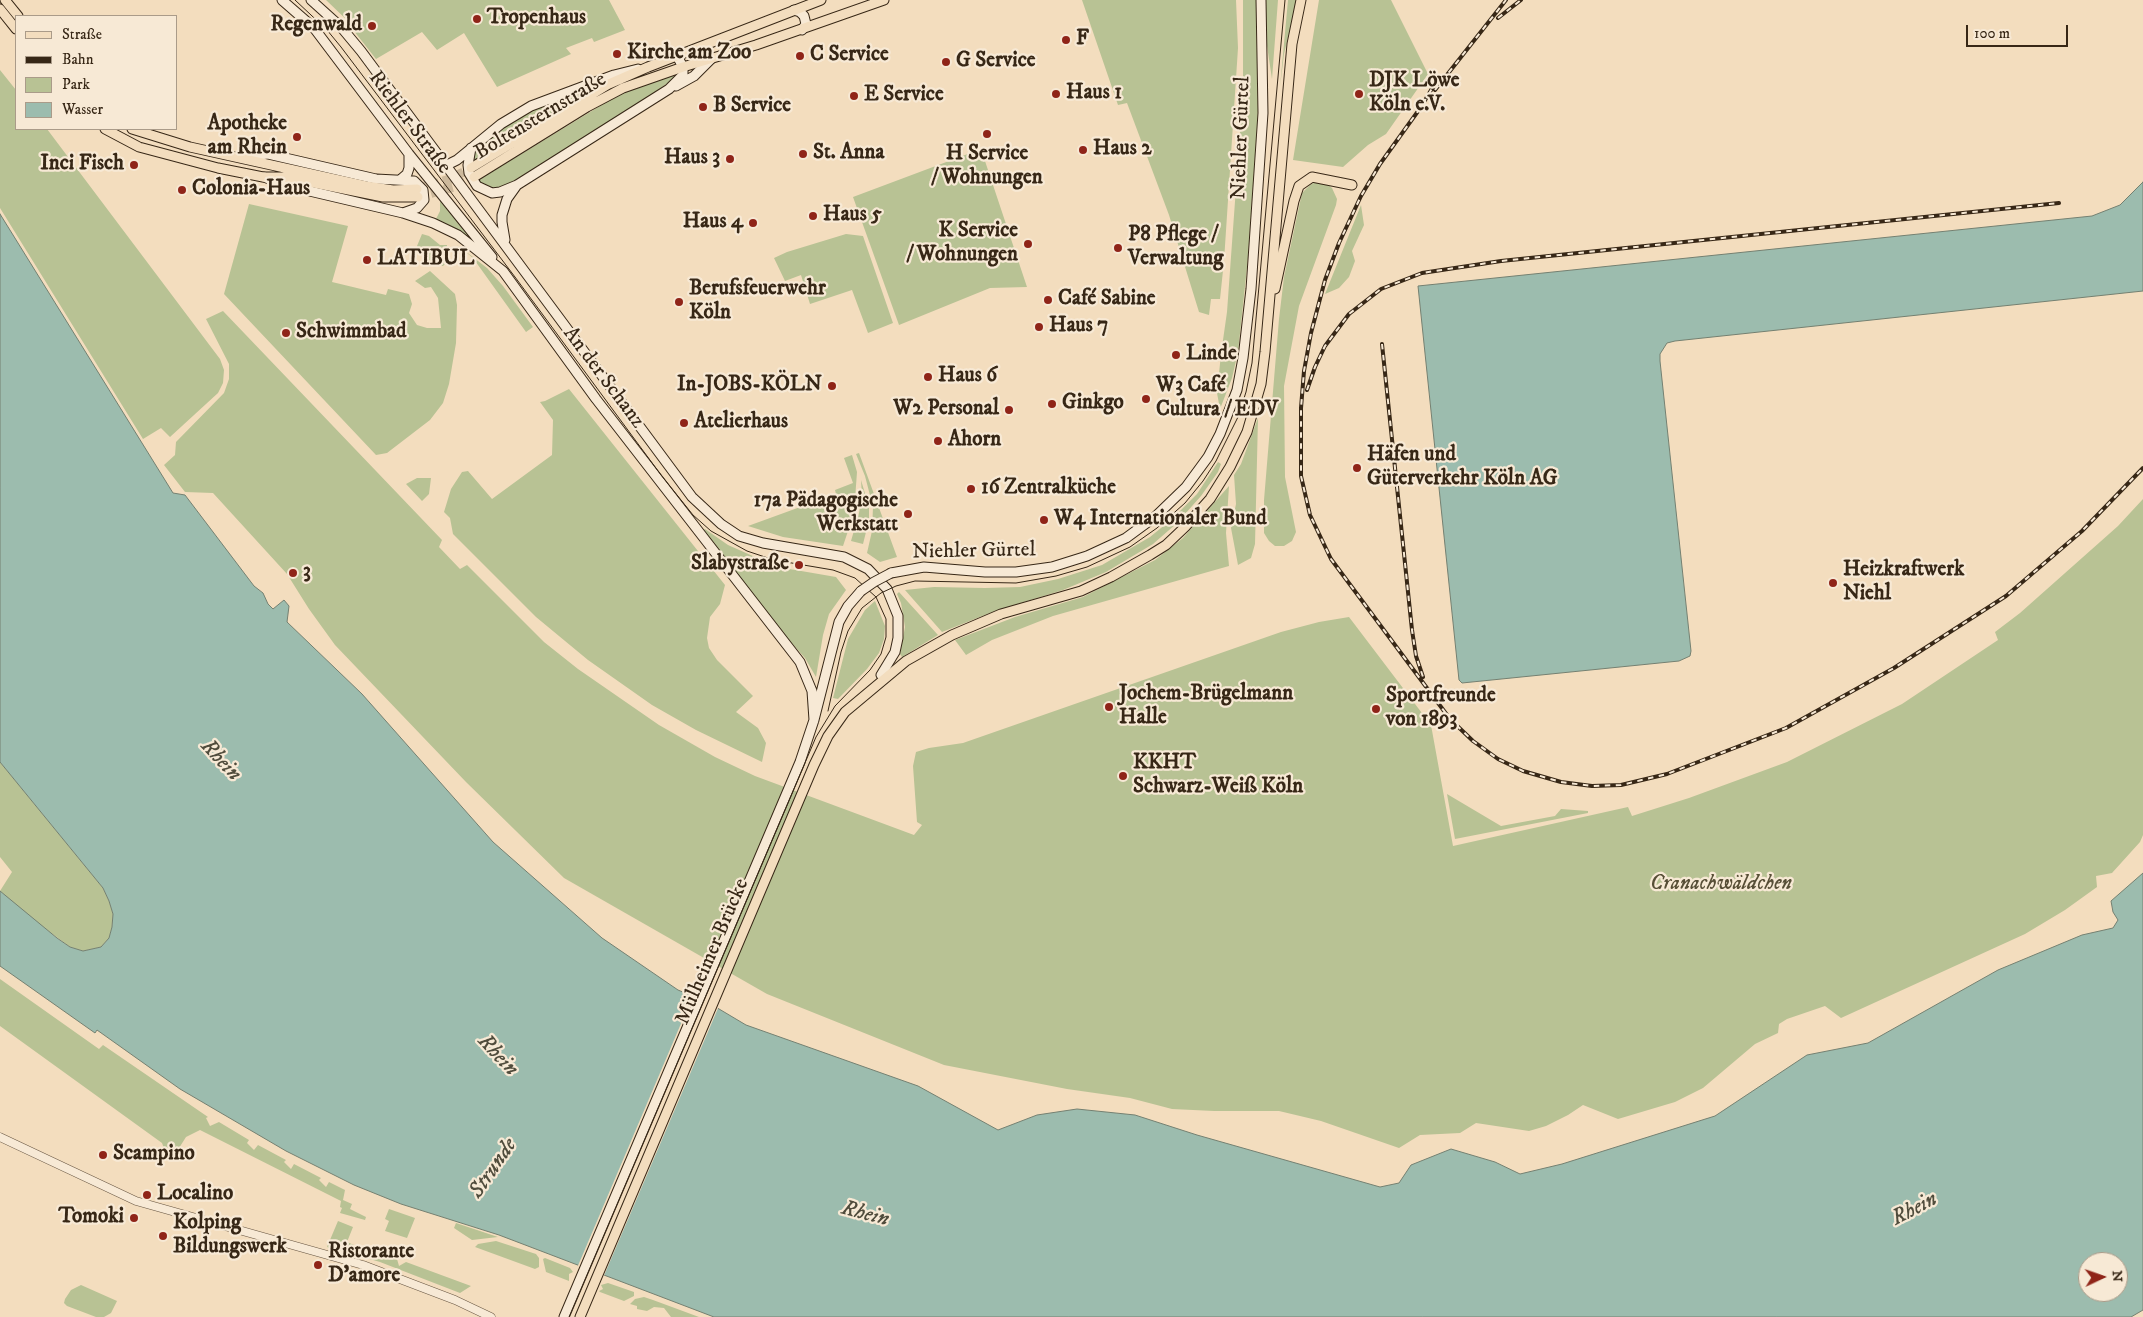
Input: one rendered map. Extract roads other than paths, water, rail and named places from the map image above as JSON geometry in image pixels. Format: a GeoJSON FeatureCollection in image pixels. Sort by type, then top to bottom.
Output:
{"type":"FeatureCollection","features":[{"type":"Feature","properties":{"kind":"main road"},"geometry":{"type":"LineString","coordinates":[[5,0],[17,15]]}},
{"type":"Feature","properties":{"kind":"main road","name":"Riehler Straße"},"geometry":{"type":"LineString","coordinates":[[282,0],[314,28],[409,154],[503,271]]}},
{"type":"Feature","properties":{"kind":"main road","name":"Riehler Straße"},"geometry":{"type":"LineString","coordinates":[[311,0],[349,36],[509,250]]}},
{"type":"Feature","properties":{"kind":"main road","name":"Boltensternstraße"},"geometry":{"type":"LineString","coordinates":[[821,0],[609,84],[473,173],[608,96],[640,82],[802,30],[884,0]]}},
{"type":"Feature","properties":{"kind":"main road","name":"Niehler Gürtel"},"geometry":{"type":"LineString","coordinates":[[816,706],[837,628],[845,611],[861,591],[874,582],[905,569],[924,568],[1016,572],[1052,567],[1093,554],[1126,538],[1162,510],[1190,482],[1214,447],[1237,390],[1243,358],[1251,279],[1263,113],[1260,0]]}},
{"type":"Feature","properties":{"kind":"main road","name":"Niehler Gürtel"},"geometry":{"type":"LineString","coordinates":[[934,641],[1002,614],[1081,591],[1133,565],[1166,545],[1210,499],[1252,418],[1261,384],[1292,44],[1300,0]]}},
{"type":"Feature","properties":{"kind":"main road","name":"Niehler Gürtel"},"geometry":{"type":"LineString","coordinates":[[1237,450],[1258,382],[1285,84],[1300,0]]}},
{"type":"Feature","properties":{"kind":"main road"},"geometry":{"type":"LineString","coordinates":[[0,9],[15,28]]}},
{"type":"Feature","properties":{"kind":"main road"},"geometry":{"type":"LineString","coordinates":[[794,10],[804,16],[806,24],[802,30]]}},
{"type":"Feature","properties":{"kind":"main road"},"geometry":{"type":"LineString","coordinates":[[677,56],[683,67]]}},
{"type":"Feature","properties":{"kind":"main road"},"geometry":{"type":"LineString","coordinates":[[669,89],[694,76],[710,59]]}},
{"type":"Feature","properties":{"kind":"main road","name":"Boltensternstraße"},"geometry":{"type":"LineString","coordinates":[[447,166],[501,124],[531,106],[620,73],[648,67]]}},
{"type":"Feature","properties":{"kind":"main road","name":"Boltensternstraße"},"geometry":{"type":"LineString","coordinates":[[471,148],[468,173],[477,186],[492,193],[500,192],[517,184],[669,89],[683,75],[683,67]]}},
{"type":"Feature","properties":{"kind":"main road","name":"An der Schanz"},"geometry":{"type":"LineString","coordinates":[[108,130],[125,140],[154,152],[263,177],[284,185],[403,213],[432,223],[458,235],[503,271],[596,399],[800,662],[816,706],[814,720]]}},
{"type":"Feature","properties":{"kind":"main road","name":"An der Schanz"},"geometry":{"type":"LineString","coordinates":[[135,130],[235,157],[366,186],[417,193],[383,197],[285,177],[263,177]]}},
{"type":"Feature","properties":{"kind":"main road"},"geometry":{"type":"LineString","coordinates":[[181,159],[176,155],[178,148],[190,146]]}},
{"type":"Feature","properties":{"kind":"main road","name":"An der Schanz"},"geometry":{"type":"LineString","coordinates":[[235,157],[268,154],[376,179],[400,180]]}},
{"type":"Feature","properties":{"kind":"main road"},"geometry":{"type":"LineString","coordinates":[[400,180],[407,174],[409,154]]}},
{"type":"Feature","properties":{"kind":"main road"},"geometry":{"type":"LineString","coordinates":[[1268,314],[1299,186],[1312,177],[1352,186]]}},
{"type":"Feature","properties":{"kind":"main road"},"geometry":{"type":"LineString","coordinates":[[400,180],[414,181],[419,185],[424,195],[421,204],[403,213]]}},
{"type":"Feature","properties":{"kind":"main road"},"geometry":{"type":"LineString","coordinates":[[509,250],[502,222],[508,199],[517,184]]}},
{"type":"Feature","properties":{"kind":"main road","name":"An der Schanz"},"geometry":{"type":"LineString","coordinates":[[509,250],[692,497],[702,507],[721,524],[739,536],[763,543],[844,557],[868,569],[887,589],[898,616],[898,638],[895,652],[881,676]]}},
{"type":"Feature","properties":{"kind":"main road","name":"Niehler Gürtel"},"geometry":{"type":"LineString","coordinates":[[845,712],[906,661],[951,634]]}},
{"type":"Feature","properties":{"kind":"main road","name":"Mülheimer Brücke"},"geometry":{"type":"LineString","coordinates":[[578,1317],[825,735],[840,714],[859,693],[912,652],[934,641]]}},
{"type":"Feature","properties":{"kind":"main road","name":"Mülheimer Brücke"},"geometry":{"type":"LineString","coordinates":[[578,1317],[814,765],[828,736],[845,712]]}},
{"type":"Feature","properties":{"kind":"main road","name":"Mülheimer Brücke"},"geometry":{"type":"LineString","coordinates":[[564,1317],[800,762],[814,720]]}},
{"type":"Feature","properties":{"kind":"street"},"geometry":{"type":"LineString","coordinates":[[0,1137],[136,1200],[291,1246],[363,1265],[455,1300],[491,1317]]}},
{"type":"Feature","properties":{"kind":"water"},"geometry":{"type":"Polygon","coordinates":[[[2143,182],[2143,291],[1667,343],[1660,354],[1660,361],[1691,651],[1690,656],[1679,661],[1462,683],[1459,680],[1418,286],[2092,216],[2120,205],[2143,182]]]}},
{"type":"Feature","properties":{"kind":"water"},"geometry":{"type":"Polygon","coordinates":[[[0,214],[173,493],[185,495],[254,586],[263,593],[268,604],[273,609],[284,600],[289,606],[287,622],[362,694],[493,842],[602,938],[678,990],[709,1003],[746,1025],[918,1086],[998,1130],[1037,1115],[1077,1109],[1135,1115],[1197,1135],[1380,1187],[1399,1183],[1411,1165],[1451,1149],[1495,1162],[1520,1174],[1562,1164],[1715,1116],[1807,1055],[1868,1043],[1998,970],[2082,935],[2113,928],[2118,920],[2113,912],[2111,901],[2143,873],[2143,1310],[2131,1317],[714,1317],[499,1235],[401,1204],[354,1185],[286,1151],[180,1089],[97,1030],[95,1033],[0,966],[0,891],[57,938],[70,947],[83,951],[101,947],[109,938],[113,914],[103,888],[0,762],[0,214]]]}},
{"type":"Feature","properties":{"kind":"tunnel"},"geometry":{"type":"LineString","coordinates":[[417,189],[450,179],[471,168]]}},
{"type":"Feature","properties":{"kind":"tunnel"},"geometry":{"type":"LineString","coordinates":[[418,197],[454,187],[474,177]]}},
{"type":"Feature","properties":{"kind":"tram line"},"geometry":{"type":"LineString","coordinates":[[295,0],[327,30],[341,47],[515,277],[661,475],[693,515],[711,531],[747,551],[774,560],[833,570],[855,578],[876,597],[886,619],[886,637],[881,654],[870,670],[835,706],[816,737],[569,1317]]}},
{"type":"Feature","properties":{"kind":"tram line"},"geometry":{"type":"LineString","coordinates":[[828,711],[841,652],[848,631],[862,608],[881,593],[896,586],[915,581],[1016,583],[1056,576],[1087,567],[1130,547],[1157,528],[1185,503],[1216,461],[1238,417],[1252,363],[1285,0]]}},
{"type":"Feature","properties":{"kind":"railway"},"geometry":{"type":"LineString","coordinates":[[1435,90],[1506,0]]}},
{"type":"Feature","properties":{"kind":"railway"},"geometry":{"type":"LineString","coordinates":[[1498,18],[1521,0]]}},
{"type":"Feature","properties":{"kind":"railway"},"geometry":{"type":"LineString","coordinates":[[1437,80],[1421,107],[1380,164],[1361,196],[1339,243],[1325,280],[1311,333],[1304,371],[1301,408],[1301,476],[1310,515],[1331,559],[1450,719],[1473,741],[1498,759],[1523,771],[1561,782],[1592,786],[1621,785],[1667,774],[1786,728],[1894,668],[2006,596],[2082,531],[2143,468]]}},
{"type":"Feature","properties":{"kind":"railway"},"geometry":{"type":"LineString","coordinates":[[1307,390],[1325,346],[1349,314],[1381,289],[1422,273],[1501,261],[2059,203]]}},
{"type":"Feature","properties":{"kind":"railway"},"geometry":{"type":"LineString","coordinates":[[1382,344],[1412,630],[1416,656],[1423,677]]}},
{"type":"Feature","properties":{"kind":"place","name":"Tropenhaus"},"geometry":{"type":"Point","coordinates":[477,19]}},
{"type":"Feature","properties":{"kind":"place","name":"Regenwald"},"geometry":{"type":"Point","coordinates":[372,26]}},
{"type":"Feature","properties":{"kind":"place","name":"F"},"geometry":{"type":"Point","coordinates":[1066,40]}},
{"type":"Feature","properties":{"kind":"place","name":"Kirche am Zoo"},"geometry":{"type":"Point","coordinates":[617,54]}},
{"type":"Feature","properties":{"kind":"place","name":"C Service"},"geometry":{"type":"Point","coordinates":[800,56]}},
{"type":"Feature","properties":{"kind":"place","name":"G Service"},"geometry":{"type":"Point","coordinates":[946,62]}},
{"type":"Feature","properties":{"kind":"place","name":"Haus 1"},"geometry":{"type":"Point","coordinates":[1056,94]}},
{"type":"Feature","properties":{"kind":"place","name":"DJK Löwe Köln e.V."},"geometry":{"type":"Point","coordinates":[1359,94]}},
{"type":"Feature","properties":{"kind":"place","name":"E Service"},"geometry":{"type":"Point","coordinates":[854,96]}},
{"type":"Feature","properties":{"kind":"place","name":"B Service"},"geometry":{"type":"Point","coordinates":[703,107]}},
{"type":"Feature","properties":{"kind":"place","name":"H Service / Wohnungen"},"geometry":{"type":"Point","coordinates":[987,134]}},
{"type":"Feature","properties":{"kind":"place","name":"Apotheke am Rhein"},"geometry":{"type":"Point","coordinates":[297,137]}},
{"type":"Feature","properties":{"kind":"place","name":"Haus 2"},"geometry":{"type":"Point","coordinates":[1083,150]}},
{"type":"Feature","properties":{"kind":"place","name":"St. Anna"},"geometry":{"type":"Point","coordinates":[803,154]}},
{"type":"Feature","properties":{"kind":"place","name":"Haus 3"},"geometry":{"type":"Point","coordinates":[730,159]}},
{"type":"Feature","properties":{"kind":"place","name":"Inci Fisch"},"geometry":{"type":"Point","coordinates":[134,165]}},
{"type":"Feature","properties":{"kind":"place","name":"Colonia-Haus"},"geometry":{"type":"Point","coordinates":[182,190]}},
{"type":"Feature","properties":{"kind":"place","name":"Haus 5"},"geometry":{"type":"Point","coordinates":[813,216]}},
{"type":"Feature","properties":{"kind":"place","name":"Haus 4"},"geometry":{"type":"Point","coordinates":[753,223]}},
{"type":"Feature","properties":{"kind":"place","name":"K Service / Wohnungen"},"geometry":{"type":"Point","coordinates":[1028,244]}},
{"type":"Feature","properties":{"kind":"place","name":"P8 Pflege / Verwaltung"},"geometry":{"type":"Point","coordinates":[1118,248]}},
{"type":"Feature","properties":{"kind":"place","name":"LATIBUL"},"geometry":{"type":"Point","coordinates":[367,260]}},
{"type":"Feature","properties":{"kind":"place","name":"Café Sabine"},"geometry":{"type":"Point","coordinates":[1048,300]}},
{"type":"Feature","properties":{"kind":"place","name":"Berufsfeuerwehr Köln"},"geometry":{"type":"Point","coordinates":[679,302]}},
{"type":"Feature","properties":{"kind":"place","name":"Haus 7"},"geometry":{"type":"Point","coordinates":[1039,327]}},
{"type":"Feature","properties":{"kind":"place","name":"Schwimmbad"},"geometry":{"type":"Point","coordinates":[286,333]}},
{"type":"Feature","properties":{"kind":"place","name":"Linde"},"geometry":{"type":"Point","coordinates":[1176,355]}},
{"type":"Feature","properties":{"kind":"place","name":"Haus 6"},"geometry":{"type":"Point","coordinates":[928,377]}},
{"type":"Feature","properties":{"kind":"place","name":"In-JOBS-KÖLN"},"geometry":{"type":"Point","coordinates":[832,386]}},
{"type":"Feature","properties":{"kind":"place","name":"W3 Café Cultura / EDV"},"geometry":{"type":"Point","coordinates":[1146,399]}},
{"type":"Feature","properties":{"kind":"place","name":"Ginkgo"},"geometry":{"type":"Point","coordinates":[1052,404]}},
{"type":"Feature","properties":{"kind":"place","name":"W2 Personal"},"geometry":{"type":"Point","coordinates":[1009,410]}},
{"type":"Feature","properties":{"kind":"place","name":"Atelierhaus"},"geometry":{"type":"Point","coordinates":[684,423]}},
{"type":"Feature","properties":{"kind":"place","name":"Ahorn"},"geometry":{"type":"Point","coordinates":[938,441]}},
{"type":"Feature","properties":{"kind":"place","name":"Häfen und Güterverkehr Köln AG"},"geometry":{"type":"Point","coordinates":[1357,468]}},
{"type":"Feature","properties":{"kind":"place","name":"16 Zentralküche"},"geometry":{"type":"Point","coordinates":[971,489]}},
{"type":"Feature","properties":{"kind":"place","name":"17a Pädagogische Werkstatt"},"geometry":{"type":"Point","coordinates":[908,514]}},
{"type":"Feature","properties":{"kind":"place","name":"W4 Internationaler Bund"},"geometry":{"type":"Point","coordinates":[1044,520]}},
{"type":"Feature","properties":{"kind":"place","name":"Slabystraße"},"geometry":{"type":"Point","coordinates":[799,565]}},
{"type":"Feature","properties":{"kind":"place","name":"3"},"geometry":{"type":"Point","coordinates":[293,573]}},
{"type":"Feature","properties":{"kind":"place","name":"Heizkraftwerk Niehl"},"geometry":{"type":"Point","coordinates":[1833,583]}},
{"type":"Feature","properties":{"kind":"place","name":"Jochem-Brügelmann Halle"},"geometry":{"type":"Point","coordinates":[1109,707]}},
{"type":"Feature","properties":{"kind":"place","name":"Sportfreunde von 1893"},"geometry":{"type":"Point","coordinates":[1376,709]}},
{"type":"Feature","properties":{"kind":"place","name":"KKHT Schwarz-Weiß Köln"},"geometry":{"type":"Point","coordinates":[1123,776]}},
{"type":"Feature","properties":{"kind":"place","name":"Scampino"},"geometry":{"type":"Point","coordinates":[103,1155]}},
{"type":"Feature","properties":{"kind":"place","name":"Localino"},"geometry":{"type":"Point","coordinates":[147,1195]}},
{"type":"Feature","properties":{"kind":"place","name":"Tomoki"},"geometry":{"type":"Point","coordinates":[134,1218]}},
{"type":"Feature","properties":{"kind":"place","name":"Kolping Bildungswerk"},"geometry":{"type":"Point","coordinates":[163,1236]}},
{"type":"Feature","properties":{"kind":"place","name":"Ristorante D'amore"},"geometry":{"type":"Point","coordinates":[318,1265]}},
{"type":"Feature","properties":{"kind":"water label","name":"Rhein"},"geometry":{"type":"Point","coordinates":[220,761]}},
{"type":"Feature","properties":{"kind":"water label","name":"Rhein"},"geometry":{"type":"Point","coordinates":[497,1056]}},
{"type":"Feature","properties":{"kind":"water label","name":"Strunde"},"geometry":{"type":"Point","coordinates":[494,1169]}},
{"type":"Feature","properties":{"kind":"water label","name":"Rhein"},"geometry":{"type":"Point","coordinates":[1915,1210]}},
{"type":"Feature","properties":{"kind":"water label","name":"Rhein"},"geometry":{"type":"Point","coordinates":[865,1215]}},
{"type":"Feature","properties":{"kind":"park label","name":"Cranachwäldchen"},"geometry":{"type":"Point","coordinates":[1721,885]}}]}
